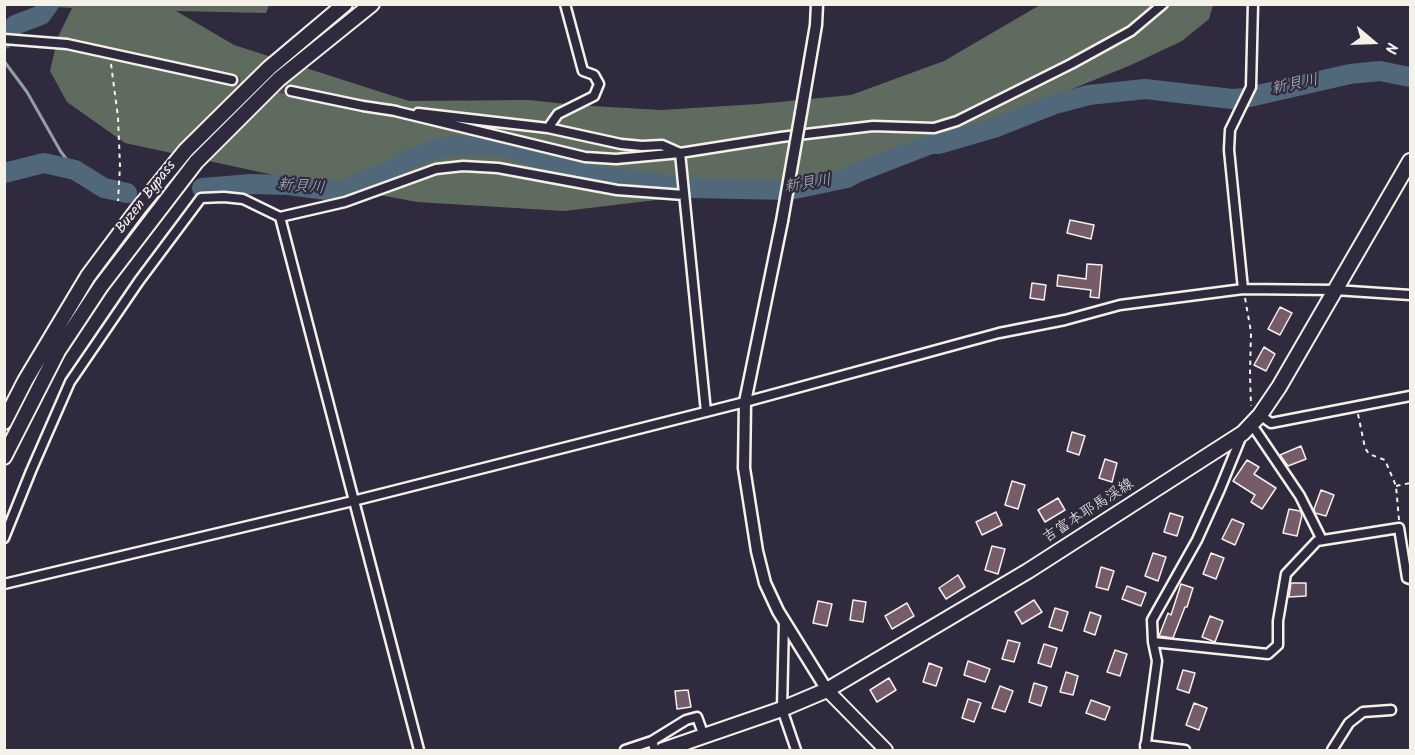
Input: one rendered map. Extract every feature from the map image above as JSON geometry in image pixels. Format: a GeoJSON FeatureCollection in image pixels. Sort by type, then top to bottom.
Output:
{"type":"FeatureCollection","features":[{"type":"Feature","properties":{"kind":"main road","name":"Buzen Bypass"},"geometry":{"type":"LineString","coordinates":[[4,422],[25,381],[88,276],[138,208],[186,150],[269,68],[345,4]]}},
{"type":"Feature","properties":{"kind":"main road","name":"Buzen Bypass"},"geometry":{"type":"LineString","coordinates":[[4,457],[58,351],[100,286],[196,162],[279,79],[372,4]]}},
{"type":"Feature","properties":{"kind":"main road","name":"吉富本耶馬渓線"},"geometry":{"type":"LineString","coordinates":[[663,750],[782,709],[826,690],[1028,571],[1252,424],[1335,290],[1410,161]]}},
{"type":"Feature","properties":{"kind":"main road"},"geometry":{"type":"LineString","coordinates":[[826,690],[886,750]]}},
{"type":"Feature","properties":{"kind":"street"},"geometry":{"type":"LineString","coordinates":[[548,128],[558,114],[594,96],[599,84],[594,75],[583,71],[565,4]]}},
{"type":"Feature","properties":{"kind":"street"},"geometry":{"type":"LineString","coordinates":[[817,4],[816,25],[782,221],[746,402],[744,468],[757,551],[765,583],[784,621],[826,690]]}},
{"type":"Feature","properties":{"kind":"street"},"geometry":{"type":"LineString","coordinates":[[291,91],[391,110],[585,156],[616,159],[680,153],[781,137],[873,126],[934,128],[957,121],[1071,64],[1131,31],[1163,4]]}},
{"type":"Feature","properties":{"kind":"street"},"geometry":{"type":"LineString","coordinates":[[1243,289],[1229,150],[1230,130],[1251,87],[1254,4]]}},
{"type":"Feature","properties":{"kind":"street"},"geometry":{"type":"LineString","coordinates":[[4,39],[67,44],[232,80]]}},
{"type":"Feature","properties":{"kind":"street"},"geometry":{"type":"LineString","coordinates":[[391,110],[548,128],[621,144],[662,145],[680,153]]}},
{"type":"Feature","properties":{"kind":"street"},"geometry":{"type":"LineString","coordinates":[[680,153],[706,412]]}},
{"type":"Feature","properties":{"kind":"street"},"geometry":{"type":"LineString","coordinates":[[4,538],[70,382],[139,281],[201,198],[243,199],[280,217],[345,202],[436,169],[463,166],[498,168],[617,190],[684,195]]}},
{"type":"Feature","properties":{"kind":"street"},"geometry":{"type":"LineString","coordinates":[[280,217],[419,750]]}},
{"type":"Feature","properties":{"kind":"street"},"geometry":{"type":"LineString","coordinates":[[4,584],[353,501],[746,402],[999,333],[1065,320],[1120,305],[1243,289],[1335,290],[1410,295]]}},
{"type":"Feature","properties":{"kind":"street"},"geometry":{"type":"LineString","coordinates":[[1252,424],[1271,423],[1410,396]]}},
{"type":"Feature","properties":{"kind":"street"},"geometry":{"type":"LineString","coordinates":[[1252,424],[1300,496],[1322,540]]}},
{"type":"Feature","properties":{"kind":"street"},"geometry":{"type":"LineString","coordinates":[[1185,750],[1145,748],[1157,661],[1152,620],[1197,540],[1252,424]]}},
{"type":"Feature","properties":{"kind":"street"},"geometry":{"type":"LineString","coordinates":[[1153,642],[1268,654],[1278,645],[1278,621],[1286,574],[1317,541],[1400,528],[1407,578],[1410,579]]}},
{"type":"Feature","properties":{"kind":"street"},"geometry":{"type":"LineString","coordinates":[[784,621],[782,709],[796,750]]}},
{"type":"Feature","properties":{"kind":"street"},"geometry":{"type":"LineString","coordinates":[[1332,750],[1349,723],[1363,712],[1391,710]]}},
{"type":"Feature","properties":{"kind":"street"},"geometry":{"type":"LineString","coordinates":[[626,750],[652,741],[686,720],[697,717],[704,736]]}},
{"type":"Feature","properties":{"kind":"street"},"geometry":{"type":"LineString","coordinates":[[652,741],[655,750]]}},
{"type":"Feature","properties":{"kind":"path"},"geometry":{"type":"LineString","coordinates":[[109,52],[118,117],[120,166],[118,201]]}},
{"type":"Feature","properties":{"kind":"path"},"geometry":{"type":"LineString","coordinates":[[1243,289],[1251,332],[1252,424]]}},
{"type":"Feature","properties":{"kind":"path"},"geometry":{"type":"LineString","coordinates":[[1356,407],[1365,448],[1369,454],[1385,460],[1396,486],[1400,528]]}},
{"type":"Feature","properties":{"kind":"path"},"geometry":{"type":"LineString","coordinates":[[1396,486],[1410,483]]}},
{"type":"Feature","properties":{"kind":"green space"},"geometry":{"type":"Polygon","coordinates":[[[5,4],[269,5],[266,13],[176,11],[234,45],[409,101],[529,100],[661,110],[851,95],[944,61],[1040,5],[1213,5],[1209,19],[1182,41],[1131,65],[915,153],[773,186],[564,211],[417,202],[283,177],[125,143],[67,102],[50,71],[58,37],[72,8],[5,4]]]}},
{"type":"Feature","properties":{"kind":"building"},"geometry":{"type":"Polygon","coordinates":[[[1070,220],[1094,225],[1091,239],[1067,233],[1070,220]]]}},
{"type":"Feature","properties":{"kind":"building"},"geometry":{"type":"Polygon","coordinates":[[[1087,264],[1102,265],[1099,298],[1090,297],[1091,290],[1057,286],[1058,275],[1086,279],[1087,264]]]}},
{"type":"Feature","properties":{"kind":"building"},"geometry":{"type":"Polygon","coordinates":[[[1032,283],[1046,285],[1044,300],[1030,298],[1032,283]]]}},
{"type":"Feature","properties":{"kind":"building"},"geometry":{"type":"Polygon","coordinates":[[[1280,307],[1292,313],[1280,335],[1268,329],[1280,307]]]}},
{"type":"Feature","properties":{"kind":"building"},"geometry":{"type":"Polygon","coordinates":[[[1264,347],[1275,354],[1266,371],[1254,365],[1264,347]]]}},
{"type":"Feature","properties":{"kind":"building"},"geometry":{"type":"Polygon","coordinates":[[[1072,432],[1085,436],[1079,455],[1067,451],[1072,432]]]}},
{"type":"Feature","properties":{"kind":"building"},"geometry":{"type":"Polygon","coordinates":[[[1301,446],[1306,459],[1288,466],[1280,455],[1301,446]]]}},
{"type":"Feature","properties":{"kind":"building"},"geometry":{"type":"Polygon","coordinates":[[[1105,459],[1117,463],[1112,482],[1099,478],[1105,459]]]}},
{"type":"Feature","properties":{"kind":"building"},"geometry":{"type":"Polygon","coordinates":[[[1247,460],[1259,467],[1254,474],[1276,488],[1262,509],[1251,502],[1255,495],[1233,481],[1247,460]]]}},
{"type":"Feature","properties":{"kind":"building"},"geometry":{"type":"Polygon","coordinates":[[[1012,481],[1025,485],[1018,509],[1005,505],[1012,481]]]}},
{"type":"Feature","properties":{"kind":"building"},"geometry":{"type":"Polygon","coordinates":[[[1321,490],[1334,495],[1326,516],[1315,513],[1314,509],[1321,490]]]}},
{"type":"Feature","properties":{"kind":"building"},"geometry":{"type":"Polygon","coordinates":[[[1058,498],[1065,510],[1045,522],[1038,510],[1058,498]]]}},
{"type":"Feature","properties":{"kind":"building"},"geometry":{"type":"Polygon","coordinates":[[[1289,509],[1300,511],[1302,515],[1297,536],[1283,533],[1289,509]]]}},
{"type":"Feature","properties":{"kind":"building"},"geometry":{"type":"Polygon","coordinates":[[[996,512],[1002,525],[982,535],[976,522],[996,512]]]}},
{"type":"Feature","properties":{"kind":"building"},"geometry":{"type":"Polygon","coordinates":[[[1170,513],[1183,517],[1177,536],[1164,532],[1170,513]]]}},
{"type":"Feature","properties":{"kind":"building"},"geometry":{"type":"Polygon","coordinates":[[[1232,519],[1244,524],[1235,545],[1222,539],[1232,519]]]}},
{"type":"Feature","properties":{"kind":"building"},"geometry":{"type":"Polygon","coordinates":[[[992,546],[1005,549],[998,574],[985,570],[992,546]]]}},
{"type":"Feature","properties":{"kind":"building"},"geometry":{"type":"Polygon","coordinates":[[[1153,553],[1166,557],[1158,581],[1145,576],[1153,553]]]}},
{"type":"Feature","properties":{"kind":"building"},"geometry":{"type":"Polygon","coordinates":[[[1211,553],[1224,558],[1216,579],[1203,574],[1211,553]]]}},
{"type":"Feature","properties":{"kind":"building"},"geometry":{"type":"Polygon","coordinates":[[[1101,567],[1114,571],[1108,590],[1096,587],[1101,567]]]}},
{"type":"Feature","properties":{"kind":"building"},"geometry":{"type":"Polygon","coordinates":[[[958,575],[965,587],[946,599],[939,588],[958,575]]]}},
{"type":"Feature","properties":{"kind":"building"},"geometry":{"type":"Polygon","coordinates":[[[1291,583],[1306,583],[1306,596],[1289,597],[1291,583]]]}},
{"type":"Feature","properties":{"kind":"building"},"geometry":{"type":"Polygon","coordinates":[[[1181,584],[1193,588],[1187,607],[1185,607],[1173,638],[1159,636],[1168,613],[1171,615],[1181,584]]]}},
{"type":"Feature","properties":{"kind":"building"},"geometry":{"type":"Polygon","coordinates":[[[1127,586],[1146,593],[1141,606],[1122,599],[1127,586]]]}},
{"type":"Feature","properties":{"kind":"building"},"geometry":{"type":"Polygon","coordinates":[[[853,600],[866,602],[863,622],[850,620],[853,600]]]}},
{"type":"Feature","properties":{"kind":"building"},"geometry":{"type":"Polygon","coordinates":[[[1034,600],[1042,612],[1022,624],[1015,612],[1034,600]]]}},
{"type":"Feature","properties":{"kind":"building"},"geometry":{"type":"Polygon","coordinates":[[[818,601],[832,604],[827,626],[813,623],[818,601]]]}},
{"type":"Feature","properties":{"kind":"building"},"geometry":{"type":"Polygon","coordinates":[[[907,603],[914,616],[892,629],[885,616],[907,603]]]}},
{"type":"Feature","properties":{"kind":"building"},"geometry":{"type":"Polygon","coordinates":[[[1055,608],[1068,612],[1062,631],[1049,627],[1055,608]]]}},
{"type":"Feature","properties":{"kind":"building"},"geometry":{"type":"Polygon","coordinates":[[[1090,612],[1101,616],[1095,635],[1084,631],[1090,612]]]}},
{"type":"Feature","properties":{"kind":"building"},"geometry":{"type":"Polygon","coordinates":[[[1210,616],[1223,621],[1215,642],[1202,637],[1210,616]]]}},
{"type":"Feature","properties":{"kind":"building"},"geometry":{"type":"Polygon","coordinates":[[[1008,640],[1020,643],[1014,662],[1002,659],[1008,640]]]}},
{"type":"Feature","properties":{"kind":"building"},"geometry":{"type":"Polygon","coordinates":[[[1044,644],[1057,648],[1051,667],[1038,663],[1044,644]]]}},
{"type":"Feature","properties":{"kind":"building"},"geometry":{"type":"Polygon","coordinates":[[[1115,650],[1127,654],[1120,676],[1107,672],[1115,650]]]}},
{"type":"Feature","properties":{"kind":"building"},"geometry":{"type":"Polygon","coordinates":[[[968,661],[990,669],[985,682],[964,675],[968,661]]]}},
{"type":"Feature","properties":{"kind":"building"},"geometry":{"type":"Polygon","coordinates":[[[929,663],[942,668],[936,686],[923,682],[929,663]]]}},
{"type":"Feature","properties":{"kind":"building"},"geometry":{"type":"Polygon","coordinates":[[[1183,670],[1195,673],[1189,693],[1177,689],[1183,670]]]}},
{"type":"Feature","properties":{"kind":"building"},"geometry":{"type":"Polygon","coordinates":[[[1066,672],[1078,676],[1073,695],[1060,692],[1066,672]]]}},
{"type":"Feature","properties":{"kind":"building"},"geometry":{"type":"Polygon","coordinates":[[[889,678],[896,690],[877,702],[870,690],[889,678]]]}},
{"type":"Feature","properties":{"kind":"building"},"geometry":{"type":"Polygon","coordinates":[[[1034,683],[1047,687],[1041,706],[1029,702],[1034,683]]]}},
{"type":"Feature","properties":{"kind":"building"},"geometry":{"type":"Polygon","coordinates":[[[1000,686],[1013,691],[1005,712],[992,708],[1000,686]]]}},
{"type":"Feature","properties":{"kind":"building"},"geometry":{"type":"Polygon","coordinates":[[[688,690],[691,707],[677,709],[675,691],[688,690]]]}},
{"type":"Feature","properties":{"kind":"building"},"geometry":{"type":"Polygon","coordinates":[[[968,699],[981,703],[974,722],[962,718],[968,699]]]}},
{"type":"Feature","properties":{"kind":"building"},"geometry":{"type":"Polygon","coordinates":[[[1091,700],[1110,707],[1105,720],[1086,713],[1091,700]]]}},
{"type":"Feature","properties":{"kind":"building"},"geometry":{"type":"Polygon","coordinates":[[[1194,703],[1207,708],[1199,730],[1186,725],[1194,703]]]}},
{"type":"Feature","properties":{"kind":"waterway"},"geometry":{"type":"LineString","coordinates":[[4,39],[15,25],[41,15],[49,4]]}},
{"type":"Feature","properties":{"kind":"waterway"},"geometry":{"type":"LineString","coordinates":[[4,61],[27,92],[61,152],[75,170]]}},
{"type":"Feature","properties":{"kind":"waterway","name":"新貝川"},"geometry":{"type":"LineString","coordinates":[[202,188],[251,184],[288,185],[342,192],[391,170],[404,161],[434,150],[450,146],[487,145],[508,148],[601,176],[690,188],[790,190],[847,178],[931,144],[939,144],[994,128],[1055,104],[1089,95],[1145,89],[1232,99],[1350,74],[1380,71],[1410,77]]}},
{"type":"Feature","properties":{"kind":"waterway","name":"新貝川"},"geometry":{"type":"LineString","coordinates":[[4,173],[44,163],[75,170],[104,188],[127,193]]}},
{"type":"Feature","properties":{"kind":"tunnel"},"geometry":{"type":"LineString","coordinates":[[232,80],[291,91]]}}]}
